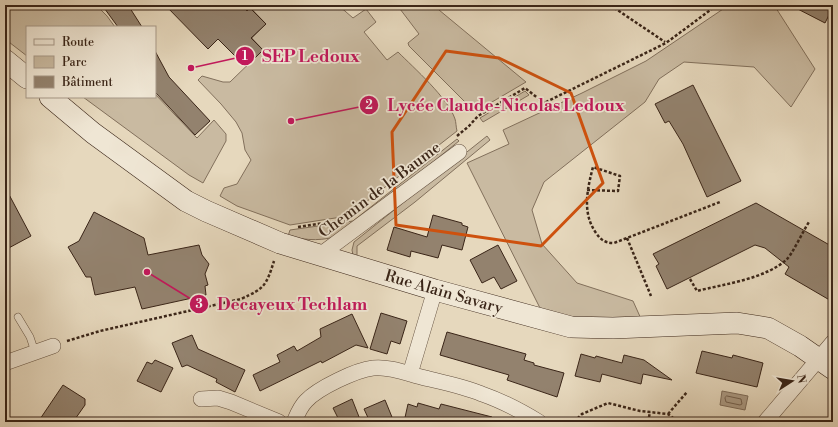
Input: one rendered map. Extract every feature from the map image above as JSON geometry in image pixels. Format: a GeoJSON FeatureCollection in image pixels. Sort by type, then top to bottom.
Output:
{"type":"FeatureCollection","features":[{"type":"Feature","properties":{"kind":"street"},"geometry":{"type":"LineString","coordinates":[[5,60],[26,77]]}},
{"type":"Feature","properties":{"kind":"street"},"geometry":{"type":"LineString","coordinates":[[5,76],[26,91]]}},
{"type":"Feature","properties":{"kind":"street","name":"Rue Alain Savary"},"geometry":{"type":"LineString","coordinates":[[35,98],[70,123],[93,133]]}},
{"type":"Feature","properties":{"kind":"street","name":"Rue Alain Savary"},"geometry":{"type":"LineString","coordinates":[[51,98],[93,133],[186,201],[280,243],[435,290],[571,327],[613,328],[737,323],[768,328],[826,363]]}},
{"type":"Feature","properties":{"kind":"street","name":"Chemin de la Baume"},"geometry":{"type":"LineString","coordinates":[[320,255],[455,146]]}},
{"type":"Feature","properties":{"kind":"street"},"geometry":{"type":"LineString","coordinates":[[410,374],[435,290]]}},
{"type":"Feature","properties":{"kind":"street"},"geometry":{"type":"LineString","coordinates":[[765,422],[826,363],[833,342]]}},
{"type":"Feature","properties":{"kind":"street"},"geometry":{"type":"LineString","coordinates":[[5,362],[53,346]]}},
{"type":"Feature","properties":{"kind":"street"},"geometry":{"type":"LineString","coordinates":[[294,422],[300,408],[306,400],[343,377],[374,368],[384,368],[410,374],[480,393],[518,410],[539,422]]}},
{"type":"Feature","properties":{"kind":"street"},"geometry":{"type":"LineString","coordinates":[[201,399],[218,398],[279,422]]}},
{"type":"Feature","properties":{"kind":"lane"},"geometry":{"type":"LineString","coordinates":[[18,317],[30,337],[35,352]]}},
{"type":"Feature","properties":{"kind":"path"},"geometry":{"type":"LineString","coordinates":[[610,5],[666,43]]}},
{"type":"Feature","properties":{"kind":"path"},"geometry":{"type":"LineString","coordinates":[[455,146],[478,116],[525,88],[544,103],[666,43],[717,5]]}},
{"type":"Feature","properties":{"kind":"path"},"geometry":{"type":"LineString","coordinates":[[587,190],[618,191],[620,176],[593,167],[587,190],[588,220],[600,238],[606,243],[614,243],[720,202]]}},
{"type":"Feature","properties":{"kind":"path"},"geometry":{"type":"LineString","coordinates":[[291,228],[344,220]]}},
{"type":"Feature","properties":{"kind":"path"},"geometry":{"type":"LineString","coordinates":[[690,279],[697,291],[756,277],[774,268],[787,259],[809,222]]}},
{"type":"Feature","properties":{"kind":"path"},"geometry":{"type":"LineString","coordinates":[[627,238],[650,296]]}},
{"type":"Feature","properties":{"kind":"path"},"geometry":{"type":"LineString","coordinates":[[53,346],[100,330],[241,299],[258,291],[268,281],[275,256]]}},
{"type":"Feature","properties":{"kind":"path"},"geometry":{"type":"LineString","coordinates":[[668,414],[687,392]]}},
{"type":"Feature","properties":{"kind":"path"},"geometry":{"type":"LineString","coordinates":[[574,422],[582,414],[608,402],[640,412],[668,414],[678,422]]}},
{"type":"Feature","properties":{"kind":"path"},"geometry":{"type":"LineString","coordinates":[[648,422],[650,412]]}},
{"type":"Feature","properties":{"kind":"highlighted area"},"geometry":{"type":"Polygon","coordinates":[[[446,51],[499,58],[571,93],[603,183],[541,246],[396,225],[392,132],[446,51]]]}},
{"type":"Feature","properties":{"kind":"green space"},"geometry":{"type":"Polygon","coordinates":[[[5,5],[96,5],[114,26],[26,26],[26,55],[5,39],[5,5]]]}},
{"type":"Feature","properties":{"kind":"green space"},"geometry":{"type":"Polygon","coordinates":[[[242,5],[338,5],[353,18],[366,9],[376,22],[364,32],[387,60],[398,52],[430,84],[451,111],[455,119],[457,131],[348,216],[290,225],[237,206],[220,196],[224,188],[237,184],[251,160],[245,150],[242,133],[236,122],[198,80],[202,76],[223,82],[230,82],[263,50],[252,38],[266,24],[250,7],[247,10],[242,5]]]}},
{"type":"Feature","properties":{"kind":"green space"},"geometry":{"type":"Polygon","coordinates":[[[397,5],[433,5],[526,82],[475,112],[409,46],[408,43],[419,34],[397,5]]]}},
{"type":"Feature","properties":{"kind":"green space"},"geometry":{"type":"Polygon","coordinates":[[[729,5],[774,5],[815,69],[791,107],[754,67],[684,62],[659,79],[645,102],[544,182],[532,210],[542,244],[577,283],[633,301],[642,321],[585,320],[541,310],[467,163],[509,144],[503,130],[646,61],[729,5]]]}},
{"type":"Feature","properties":{"kind":"green space"},"geometry":{"type":"Polygon","coordinates":[[[525,91],[529,95],[483,122],[480,118],[525,91]]]}},
{"type":"Feature","properties":{"kind":"green space"},"geometry":{"type":"Polygon","coordinates":[[[156,95],[197,138],[214,120],[226,134],[226,141],[203,183],[189,175],[84,98],[156,98],[156,95]]]}},
{"type":"Feature","properties":{"kind":"green space"},"geometry":{"type":"Polygon","coordinates":[[[487,136],[490,140],[415,202],[357,246],[357,257],[353,255],[352,250],[354,242],[487,136]]]}},
{"type":"Feature","properties":{"kind":"green space"},"geometry":{"type":"Polygon","coordinates":[[[457,139],[459,141],[342,235],[315,240],[288,236],[290,230],[353,221],[457,139]]]}},
{"type":"Feature","properties":{"kind":"water"},"geometry":{"type":"Polygon","coordinates":[[[722,391],[748,396],[745,410],[720,405],[722,391]]]}},
{"type":"Feature","properties":{"kind":"building"},"geometry":{"type":"Polygon","coordinates":[[[102,5],[128,5],[141,26],[117,26],[102,5]]]}},
{"type":"Feature","properties":{"kind":"building"},"geometry":{"type":"Polygon","coordinates":[[[165,5],[241,5],[247,11],[250,8],[266,24],[251,38],[263,50],[246,67],[218,39],[208,49],[165,5]]]}},
{"type":"Feature","properties":{"kind":"building"},"geometry":{"type":"Polygon","coordinates":[[[790,5],[833,5],[833,7],[825,23],[790,5]]]}},
{"type":"Feature","properties":{"kind":"building"},"geometry":{"type":"Polygon","coordinates":[[[156,53],[169,77],[210,121],[195,135],[156,93],[156,53]]]}},
{"type":"Feature","properties":{"kind":"building"},"geometry":{"type":"Polygon","coordinates":[[[693,85],[741,181],[707,197],[683,144],[669,121],[665,123],[655,104],[693,85]]]}},
{"type":"Feature","properties":{"kind":"building"},"geometry":{"type":"Polygon","coordinates":[[[5,187],[31,236],[5,250],[5,187]]]}},
{"type":"Feature","properties":{"kind":"building"},"geometry":{"type":"Polygon","coordinates":[[[756,203],[833,247],[833,302],[785,274],[789,267],[765,248],[755,245],[667,289],[656,266],[659,264],[653,254],[756,203]]]}},
{"type":"Feature","properties":{"kind":"building"},"geometry":{"type":"Polygon","coordinates":[[[94,212],[144,238],[148,255],[199,245],[202,255],[209,264],[205,274],[208,285],[205,286],[206,295],[142,309],[135,287],[95,295],[91,277],[86,277],[68,247],[79,241],[94,212]]]}},
{"type":"Feature","properties":{"kind":"building"},"geometry":{"type":"Polygon","coordinates":[[[433,215],[462,223],[462,225],[468,227],[462,250],[442,245],[438,258],[411,251],[410,257],[387,250],[394,227],[427,237],[433,215]]]}},
{"type":"Feature","properties":{"kind":"building"},"geometry":{"type":"Polygon","coordinates":[[[498,245],[517,281],[501,289],[494,277],[482,283],[470,260],[498,245]]]}},
{"type":"Feature","properties":{"kind":"building"},"geometry":{"type":"Polygon","coordinates":[[[381,313],[407,321],[400,344],[391,341],[387,354],[370,349],[381,313]]]}},
{"type":"Feature","properties":{"kind":"building"},"geometry":{"type":"Polygon","coordinates":[[[352,314],[368,348],[356,345],[322,363],[321,361],[260,391],[253,375],[280,362],[277,355],[294,346],[297,351],[321,337],[320,329],[352,314]]]}},
{"type":"Feature","properties":{"kind":"building"},"geometry":{"type":"Polygon","coordinates":[[[447,332],[526,354],[524,360],[534,363],[534,365],[564,373],[557,397],[507,380],[509,375],[440,355],[447,332]]]}},
{"type":"Feature","properties":{"kind":"building"},"geometry":{"type":"Polygon","coordinates":[[[192,335],[198,349],[245,370],[235,392],[216,382],[217,379],[187,365],[182,367],[172,343],[192,335]]]}},
{"type":"Feature","properties":{"kind":"building"},"geometry":{"type":"Polygon","coordinates":[[[702,351],[732,358],[733,355],[763,363],[757,387],[696,373],[702,351]]]}},
{"type":"Feature","properties":{"kind":"building"},"geometry":{"type":"Polygon","coordinates":[[[581,354],[595,358],[596,356],[622,363],[624,355],[644,360],[672,380],[643,374],[641,384],[602,374],[600,382],[575,376],[581,354]]]}},
{"type":"Feature","properties":{"kind":"building"},"geometry":{"type":"Polygon","coordinates":[[[155,360],[173,368],[161,392],[137,381],[147,362],[152,364],[155,360]]]}},
{"type":"Feature","properties":{"kind":"building"},"geometry":{"type":"Polygon","coordinates":[[[63,385],[85,399],[85,405],[73,422],[38,422],[63,385]]]}},
{"type":"Feature","properties":{"kind":"building"},"geometry":{"type":"Polygon","coordinates":[[[352,399],[361,422],[340,422],[333,408],[352,399]]]}},
{"type":"Feature","properties":{"kind":"building"},"geometry":{"type":"Polygon","coordinates":[[[385,400],[394,422],[370,422],[364,409],[385,400]]]}},
{"type":"Feature","properties":{"kind":"building"},"geometry":{"type":"Polygon","coordinates":[[[418,403],[439,409],[441,404],[492,417],[492,422],[404,422],[408,404],[417,407],[418,403]]]}},
{"type":"Feature","properties":{"kind":"place","name":"SEP Ledoux"},"geometry":{"type":"Point","coordinates":[191,68]}},
{"type":"Feature","properties":{"kind":"place","name":"Lycée Claude-Nicolas Ledoux"},"geometry":{"type":"Point","coordinates":[291,121]}},
{"type":"Feature","properties":{"kind":"place","name":"Decayeux Techlam"},"geometry":{"type":"Point","coordinates":[147,272]}}]}
